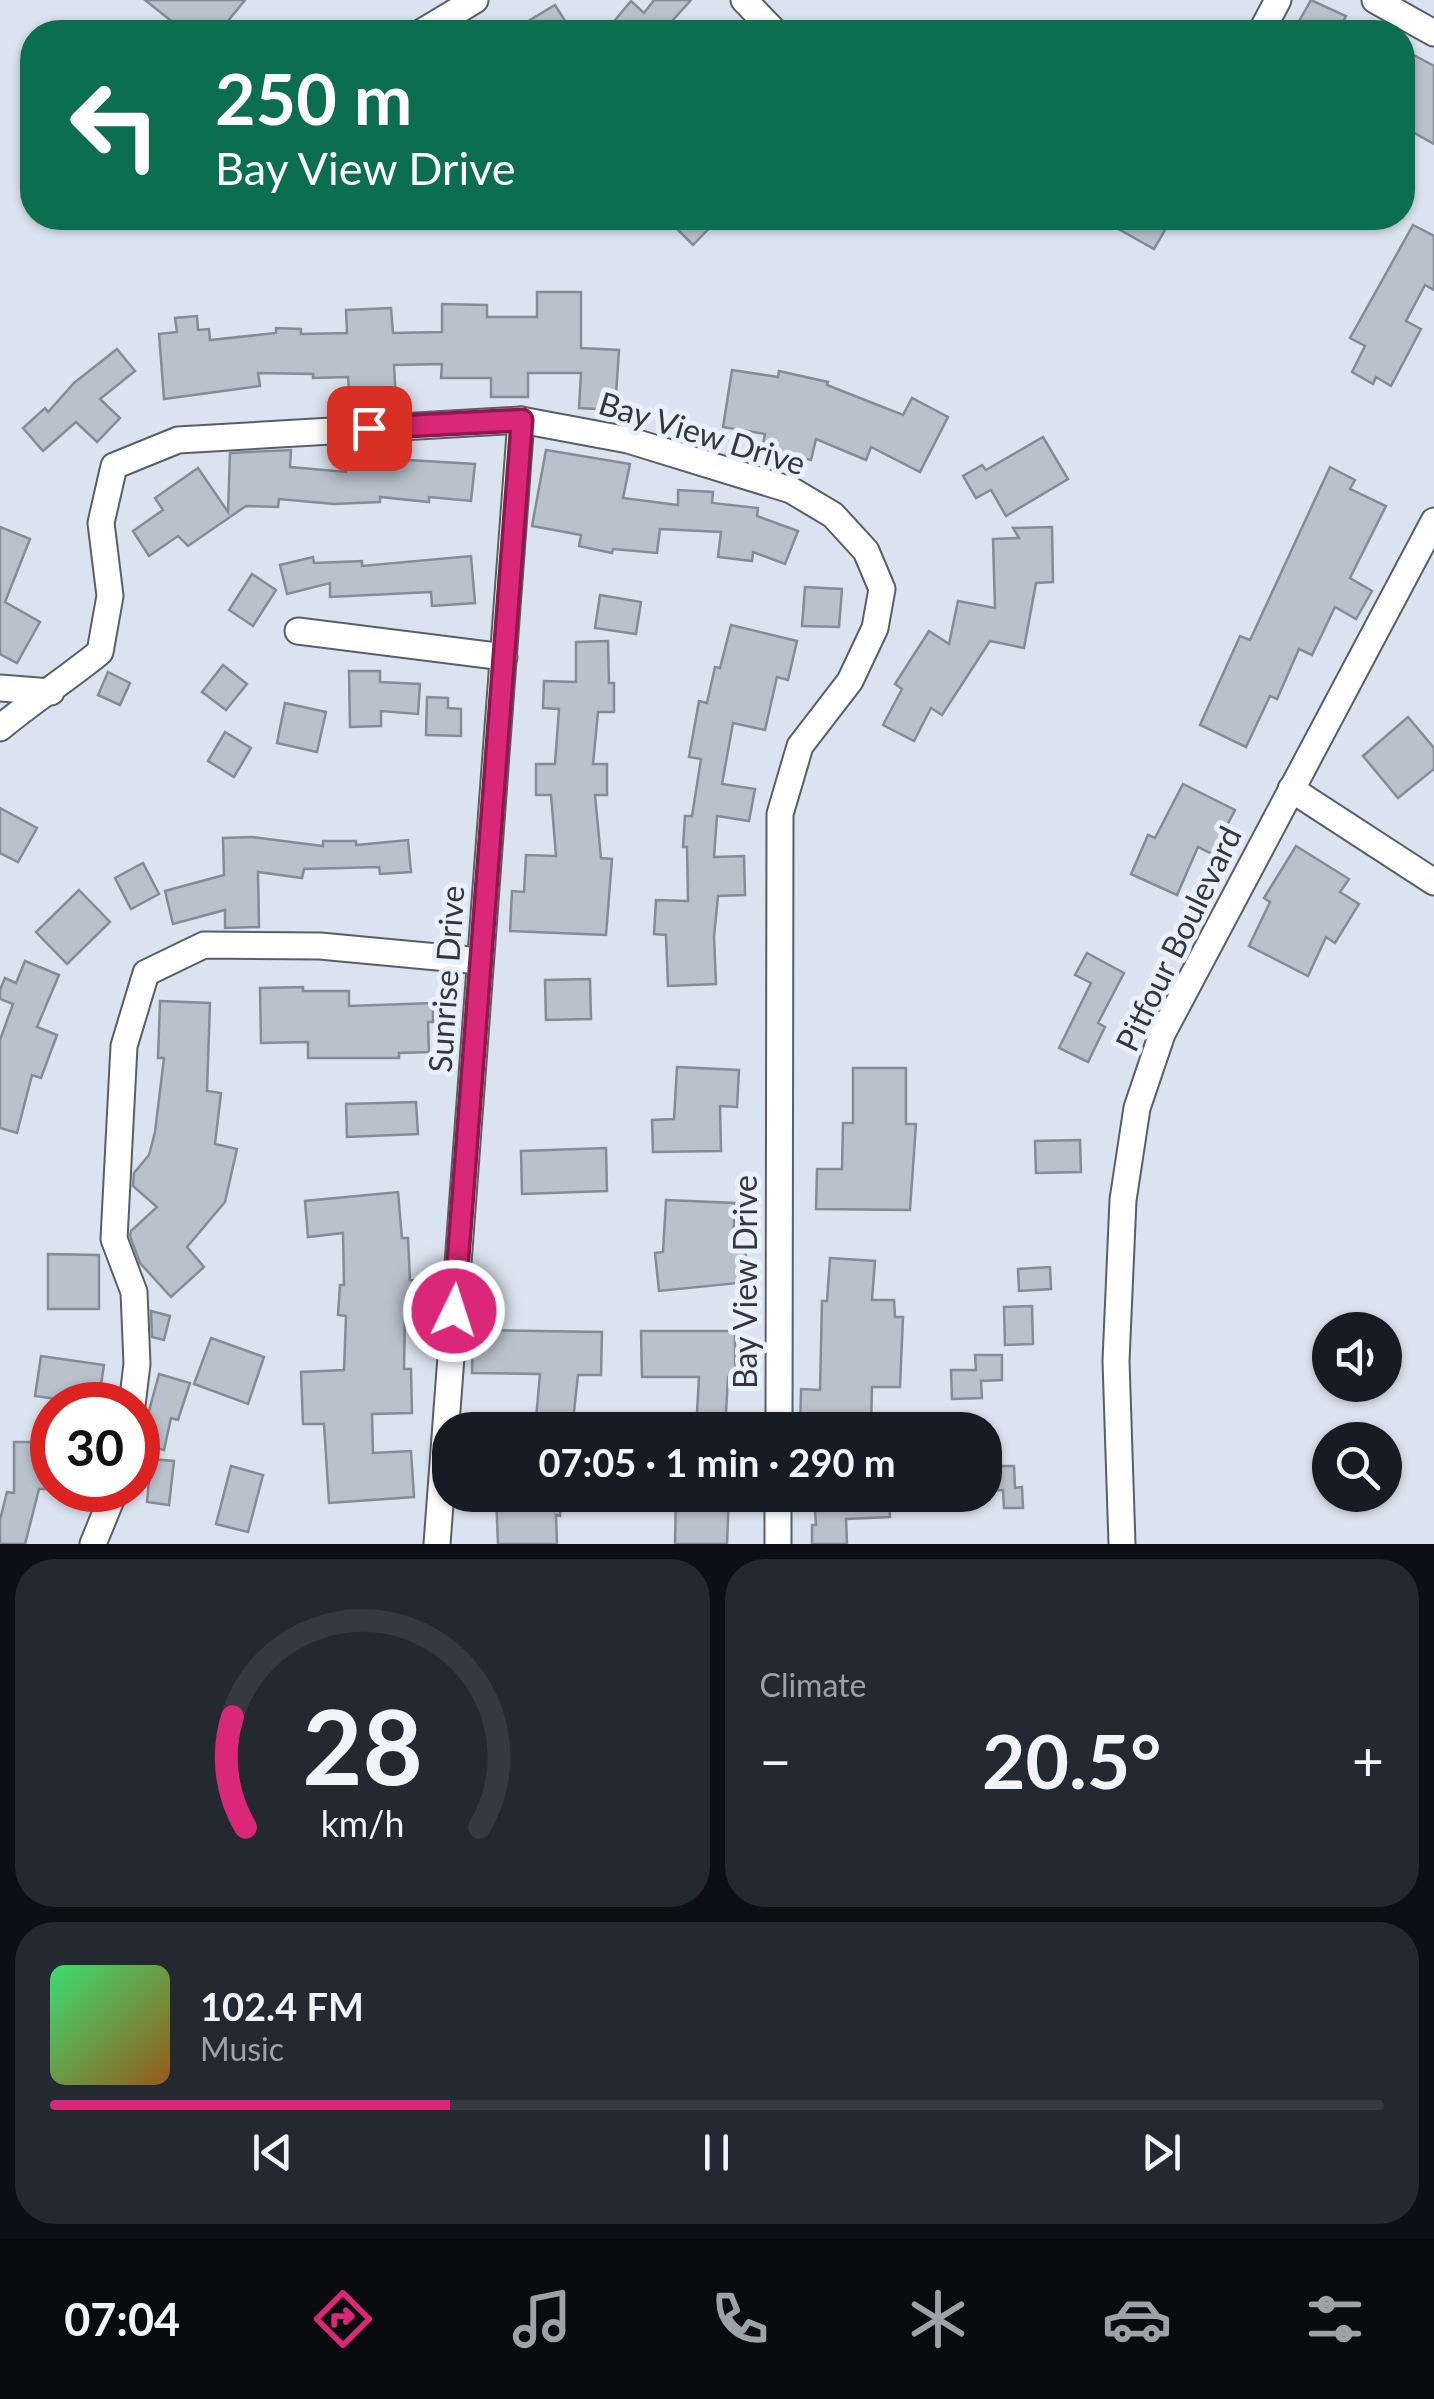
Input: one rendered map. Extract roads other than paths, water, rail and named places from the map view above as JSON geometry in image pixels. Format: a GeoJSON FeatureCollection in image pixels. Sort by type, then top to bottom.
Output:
{"type":"FeatureCollection","features":[{"type":"Feature","properties":{"kind":"street"},"geometry":{"type":"LineString","coordinates":[[442,20],[475,0]]}},
{"type":"Feature","properties":{"kind":"street"},"geometry":{"type":"LineString","coordinates":[[744,0],[763,20]]}},
{"type":"Feature","properties":{"kind":"street"},"geometry":{"type":"LineString","coordinates":[[1375,0],[1411,20]]}},
{"type":"Feature","properties":{"kind":"street","name":"Sunrise Drive"},"geometry":{"type":"LineString","coordinates":[[437,1544],[522,420]]}},
{"type":"Feature","properties":{"kind":"street","name":"Bay View Drive"},"geometry":{"type":"LineString","coordinates":[[40,698],[100,652],[110,596],[100,523],[114,466],[178,440],[522,420],[628,440],[792,490],[834,515],[866,551],[882,589],[875,628],[850,681],[800,746],[780,814],[778,1412]]}},
{"type":"Feature","properties":{"kind":"street","name":"Pitfour Boulevard"},"geometry":{"type":"LineString","coordinates":[[1122,1544],[1116,1361],[1123,1200],[1137,1108],[1162,1034],[1434,521]]}},
{"type":"Feature","properties":{"kind":"street"},"geometry":{"type":"LineString","coordinates":[[298,631],[504,657]]}},
{"type":"Feature","properties":{"kind":"street"},"geometry":{"type":"LineString","coordinates":[[0,688],[40,698]]}},
{"type":"Feature","properties":{"kind":"street"},"geometry":{"type":"LineString","coordinates":[[0,728],[40,698]]}},
{"type":"Feature","properties":{"kind":"street"},"geometry":{"type":"LineString","coordinates":[[1291,788],[1434,882]]}},
{"type":"Feature","properties":{"kind":"street"},"geometry":{"type":"LineString","coordinates":[[135,1382],[134,1292],[114,1238],[124,1046],[146,972],[204,945],[320,946],[480,961]]}},
{"type":"Feature","properties":{"kind":"street"},"geometry":{"type":"LineString","coordinates":[[93,1544],[106,1512]]}},
{"type":"Feature","properties":{"kind":"street"},"geometry":{"type":"LineString","coordinates":[[778,1512],[778,1544]]}}]}
